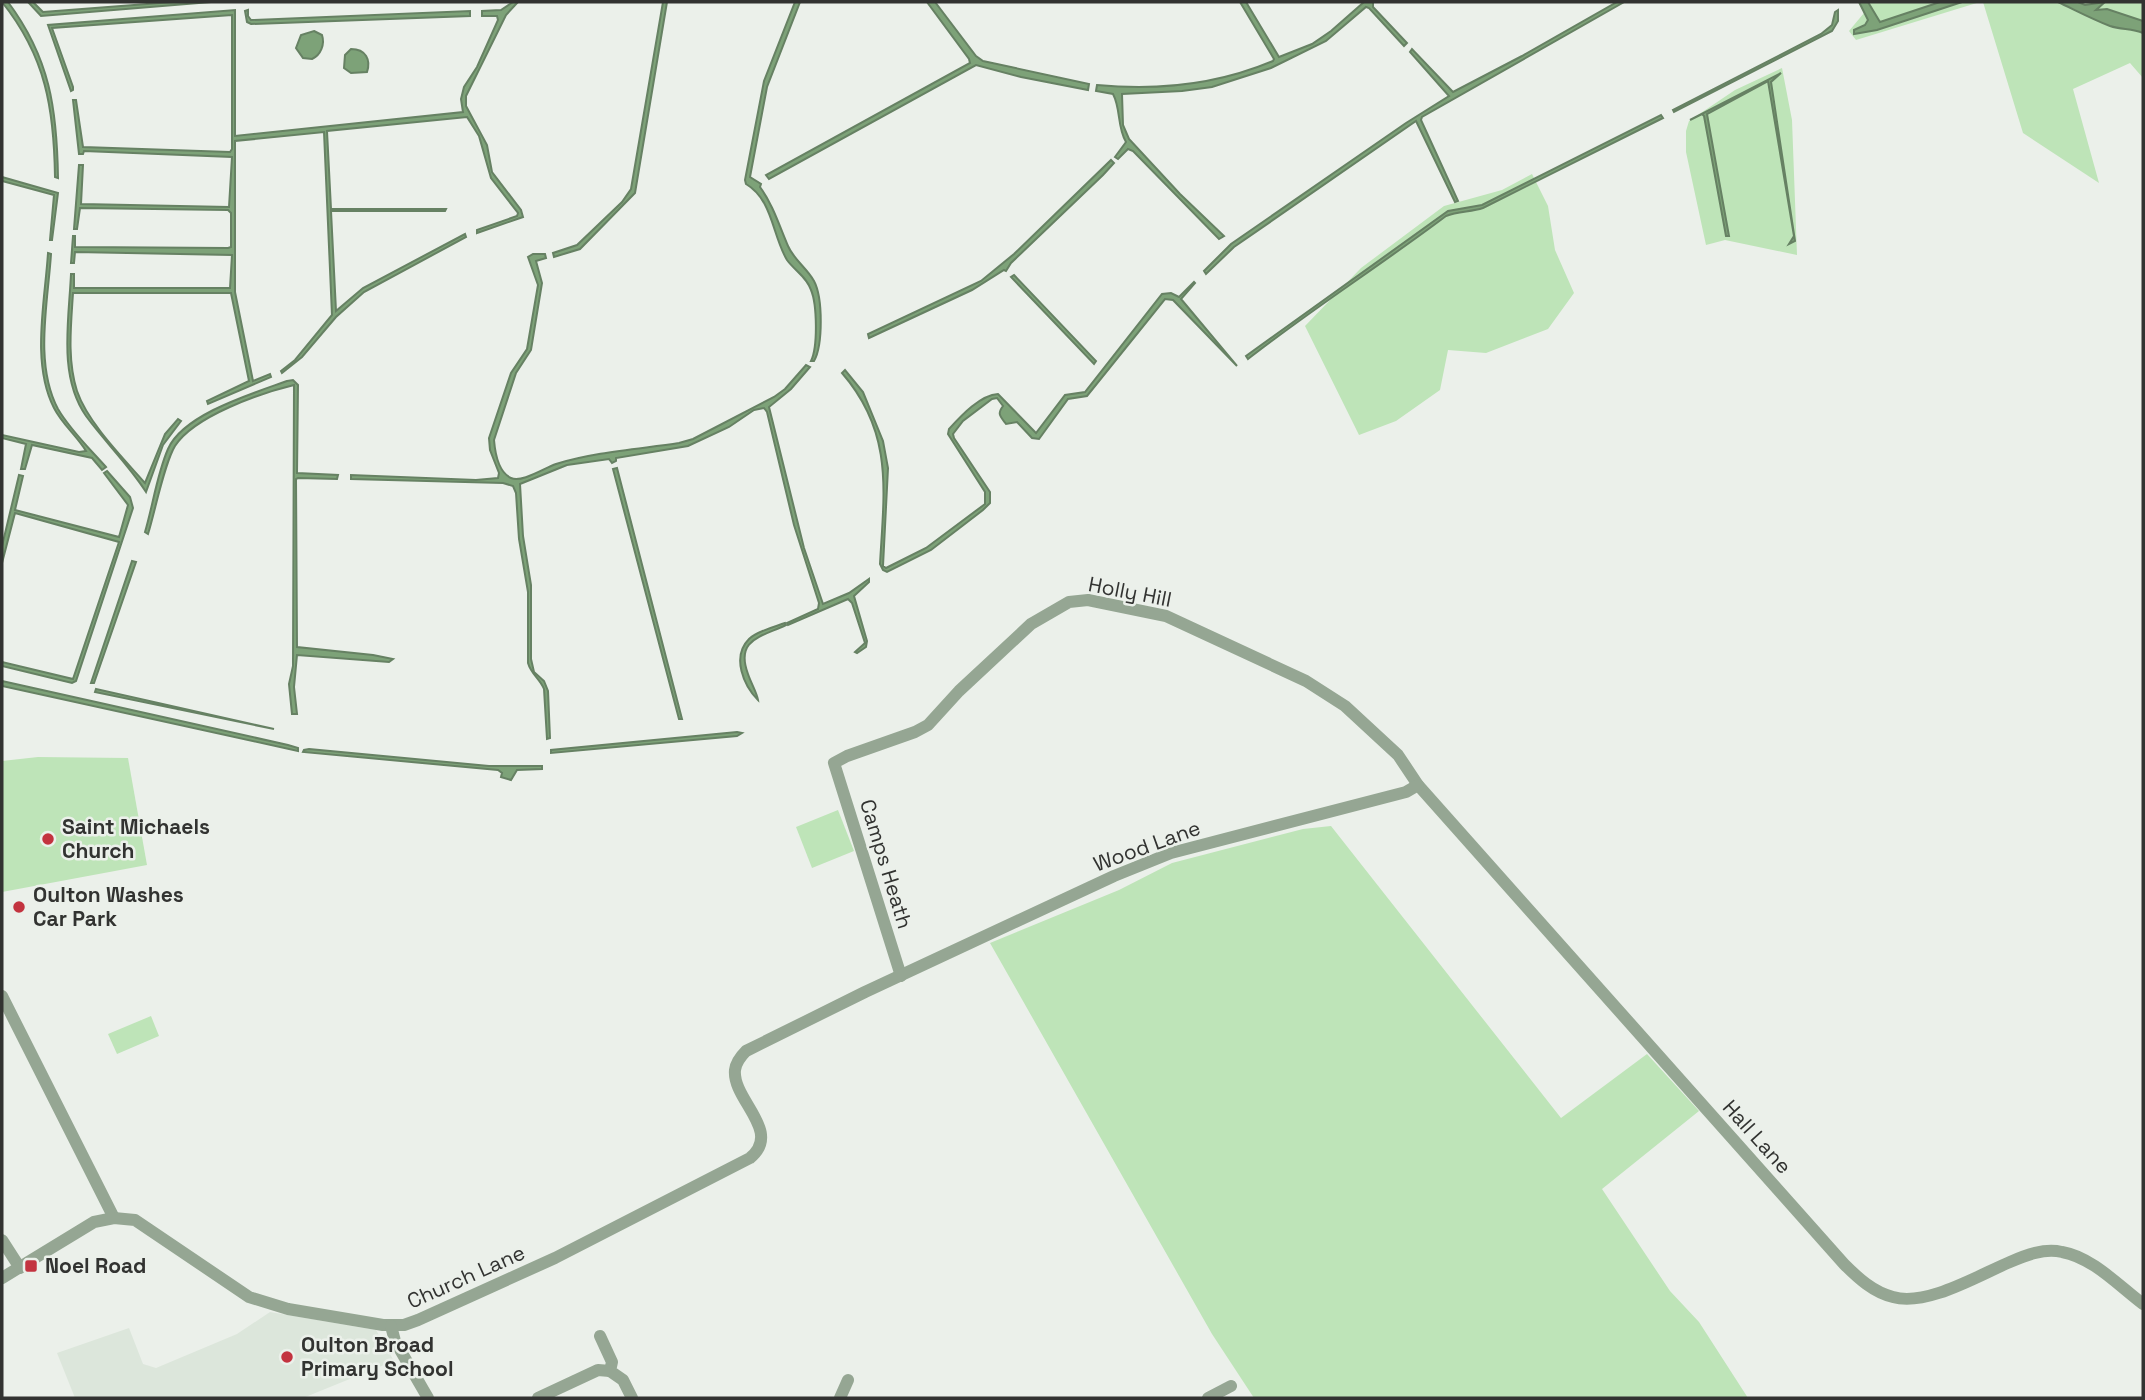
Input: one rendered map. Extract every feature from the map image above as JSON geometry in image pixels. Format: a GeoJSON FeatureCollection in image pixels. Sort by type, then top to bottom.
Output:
{"type":"FeatureCollection","features":[{"type":"Feature","properties":{"kind":"street","name":"Holly Hill"},"geometry":{"type":"LineString","coordinates":[[834,763],[928,725],[959,691],[1031,624],[1069,602],[1088,600],[1166,616],[1306,681],[1345,706],[1398,755],[1418,785]]}},
{"type":"Feature","properties":{"kind":"street","name":"Camps Heath"},"geometry":{"type":"LineString","coordinates":[[834,763],[901,976]]}},
{"type":"Feature","properties":{"kind":"street","name":"Wood Lane"},"geometry":{"type":"LineString","coordinates":[[901,976],[1114,876],[1171,853],[1406,792],[1418,785]]}},
{"type":"Feature","properties":{"kind":"street","name":"Hall Lane"},"geometry":{"type":"LineString","coordinates":[[1418,785],[1844,1264],[1865,1284],[1894,1298],[1915,1299],[1937,1294],[2023,1256],[2043,1251],[2063,1252],[2085,1261],[2143,1304]]}},
{"type":"Feature","properties":{"kind":"street","name":"Church Lane"},"geometry":{"type":"LineString","coordinates":[[114,1218],[135,1220],[148,1227],[249,1297],[288,1309],[391,1326],[418,1320],[555,1258],[750,1158],[758,1151],[762,1142],[761,1132],[736,1080],[738,1060],[746,1051],[901,976]]}},
{"type":"Feature","properties":{"kind":"street"},"geometry":{"type":"LineString","coordinates":[[2,996],[114,1218],[94,1222],[2,1278]]}},
{"type":"Feature","properties":{"kind":"street"},"geometry":{"type":"LineString","coordinates":[[2,1240],[20,1268]]}},
{"type":"Feature","properties":{"kind":"street"},"geometry":{"type":"LineString","coordinates":[[391,1326],[395,1341],[428,1398]]}},
{"type":"Feature","properties":{"kind":"street"},"geometry":{"type":"LineString","coordinates":[[600,1336],[612,1362],[610,1371]]}},
{"type":"Feature","properties":{"kind":"street"},"geometry":{"type":"LineString","coordinates":[[538,1398],[598,1370],[616,1373],[623,1380],[632,1398]]}},
{"type":"Feature","properties":{"kind":"street"},"geometry":{"type":"LineString","coordinates":[[840,1398],[848,1380]]}},
{"type":"Feature","properties":{"kind":"street"},"geometry":{"type":"LineString","coordinates":[[1208,1398],[1231,1386]]}},
{"type":"Feature","properties":{"kind":"shaded area"},"geometry":{"type":"Polygon","coordinates":[[[2,2],[8,2],[22,23],[42,64],[53,107],[58,178],[55,177],[52,129],[45,85],[29,43],[2,2]]]}},
{"type":"Feature","properties":{"kind":"shaded area"},"geometry":{"type":"Polygon","coordinates":[[[28,2],[33,2],[43,12],[173,2],[211,2],[41,16],[28,2]]]}},
{"type":"Feature","properties":{"kind":"shaded area"},"geometry":{"type":"Polygon","coordinates":[[[513,2],[518,2],[506,15],[466,96],[466,106],[487,145],[492,172],[521,210],[523,217],[477,233],[477,230],[517,216],[518,213],[491,178],[479,136],[467,117],[327,131],[331,209],[446,209],[331,211],[336,311],[363,288],[465,234],[466,237],[364,292],[336,317],[302,357],[282,373],[332,315],[324,132],[235,141],[235,292],[253,381],[270,374],[271,377],[208,404],[207,401],[249,381],[231,293],[73,293],[71,355],[77,391],[98,428],[145,483],[165,434],[178,419],[181,421],[163,445],[146,492],[86,416],[77,400],[68,366],[67,347],[71,274],[74,274],[74,288],[230,288],[232,255],[75,252],[74,263],[71,263],[73,236],[75,247],[228,248],[231,247],[231,213],[228,210],[80,208],[77,229],[74,229],[79,165],[83,165],[81,204],[229,207],[232,157],[84,151],[79,154],[73,100],[76,100],[83,147],[230,152],[232,15],[52,28],[73,87],[71,91],[48,25],[235,10],[235,136],[463,112],[461,99],[464,87],[477,67],[498,20],[497,16],[482,16],[482,11],[501,10],[513,2]]]}},
{"type":"Feature","properties":{"kind":"shaded area"},"geometry":{"type":"Polygon","coordinates":[[[663,2],[667,2],[635,193],[580,249],[554,257],[553,253],[577,245],[622,202],[631,189],[663,2]]]}},
{"type":"Feature","properties":{"kind":"shaded area"},"geometry":{"type":"Polygon","coordinates":[[[795,2],[800,2],[767,87],[750,177],[761,184],[760,187],[791,251],[811,276],[817,289],[820,333],[814,361],[811,361],[816,336],[811,290],[807,281],[787,260],[767,208],[745,180],[764,81],[795,2]]]}},
{"type":"Feature","properties":{"kind":"shaded area"},"geometry":{"type":"Polygon","coordinates":[[[927,2],[935,2],[976,56],[983,61],[1089,84],[1088,90],[976,65],[769,179],[766,175],[970,63],[927,2]]]}},
{"type":"Feature","properties":{"kind":"shaded area"},"geometry":{"type":"Polygon","coordinates":[[[1240,2],[1246,2],[1279,57],[1312,44],[1364,2],[1373,2],[1373,7],[1407,43],[1404,46],[1366,7],[1326,41],[1271,68],[1212,87],[1122,94],[1123,125],[1129,139],[1224,236],[1219,239],[1133,151],[1128,149],[1118,159],[1115,157],[1126,142],[1115,100],[1113,94],[1096,91],[1097,85],[1142,87],[1208,81],[1273,61],[1240,2]]]}},
{"type":"Feature","properties":{"kind":"shaded area"},"geometry":{"type":"Polygon","coordinates":[[[1617,2],[1624,2],[1422,117],[1421,120],[1458,201],[1455,202],[1416,121],[1234,247],[1206,274],[1204,271],[1231,244],[1449,96],[1410,52],[1412,49],[1453,92],[1617,2]]]}},
{"type":"Feature","properties":{"kind":"shaded area"},"geometry":{"type":"Polygon","coordinates":[[[1858,2],[1980,2],[1856,40],[1849,31],[1864,13],[1858,2]]]}},
{"type":"Feature","properties":{"kind":"shaded area"},"geometry":{"type":"Polygon","coordinates":[[[1859,2],[1868,2],[1880,22],[1940,2],[1962,2],[1877,30],[1854,34],[1854,30],[1865,25],[1868,20],[1859,2]]]}},
{"type":"Feature","properties":{"kind":"shaded area"},"geometry":{"type":"Polygon","coordinates":[[[1983,2],[2143,2],[2143,78],[2130,63],[2073,89],[2099,183],[2023,133],[1983,2]]]}},
{"type":"Feature","properties":{"kind":"shaded area"},"geometry":{"type":"Polygon","coordinates":[[[2058,2],[2078,2],[2085,5],[2105,2],[2096,10],[2107,9],[2143,21],[2143,33],[2110,26],[2058,2]]]}},
{"type":"Feature","properties":{"kind":"shaded area"},"geometry":{"type":"Polygon","coordinates":[[[248,10],[251,20],[470,11],[470,16],[251,24],[247,22],[245,11],[248,10]]]}},
{"type":"Feature","properties":{"kind":"shaded area"},"geometry":{"type":"Polygon","coordinates":[[[1838,10],[1838,21],[1832,31],[1674,112],[1673,110],[1821,34],[1832,25],[1838,10]]]}},
{"type":"Feature","properties":{"kind":"shaded area"},"geometry":{"type":"Polygon","coordinates":[[[314,31],[322,35],[321,49],[312,59],[303,58],[296,48],[301,35],[314,31]]]}},
{"type":"Feature","properties":{"kind":"shaded area"},"geometry":{"type":"Polygon","coordinates":[[[351,49],[364,53],[368,63],[367,72],[351,73],[344,68],[345,55],[351,49]]]}},
{"type":"Feature","properties":{"kind":"shaded area"},"geometry":{"type":"Polygon","coordinates":[[[1782,68],[1792,120],[1797,255],[1725,240],[1706,245],[1686,152],[1689,121],[1735,90],[1782,68]]]}},
{"type":"Feature","properties":{"kind":"shaded area"},"geometry":{"type":"Polygon","coordinates":[[[1781,73],[1771,82],[1795,241],[1789,244],[1794,236],[1768,81],[1707,114],[1729,236],[1726,236],[1704,116],[1702,114],[1690,120],[1781,73]]]}},
{"type":"Feature","properties":{"kind":"shaded area"},"geometry":{"type":"Polygon","coordinates":[[[1661,115],[1663,118],[1483,208],[1446,216],[1248,359],[1246,356],[1448,211],[1482,205],[1661,115]]]}},
{"type":"Feature","properties":{"kind":"shaded area"},"geometry":{"type":"Polygon","coordinates":[[[1111,160],[1114,163],[1103,175],[1011,263],[1006,271],[972,290],[869,338],[868,334],[981,281],[1014,254],[1111,160]]]}},
{"type":"Feature","properties":{"kind":"shaded area"},"geometry":{"type":"Polygon","coordinates":[[[1532,174],[1548,206],[1555,250],[1574,293],[1548,329],[1486,353],[1448,350],[1440,390],[1396,421],[1359,435],[1305,326],[1361,268],[1444,206],[1502,190],[1532,174]]]}},
{"type":"Feature","properties":{"kind":"shaded area"},"geometry":{"type":"Polygon","coordinates":[[[2,177],[58,193],[52,240],[54,195],[2,181],[2,177]]]}},
{"type":"Feature","properties":{"kind":"shaded area"},"geometry":{"type":"Polygon","coordinates":[[[48,253],[51,254],[44,333],[46,373],[58,409],[80,439],[106,467],[102,470],[92,458],[32,445],[25,469],[21,469],[26,444],[2,438],[2,435],[79,452],[86,451],[54,408],[43,372],[41,332],[48,253]]]}},
{"type":"Feature","properties":{"kind":"shaded area"},"geometry":{"type":"Polygon","coordinates":[[[545,254],[546,258],[536,261],[542,283],[531,350],[516,373],[494,440],[496,456],[503,471],[516,479],[571,460],[693,439],[774,397],[785,389],[806,365],[810,367],[791,389],[769,407],[804,548],[823,604],[849,593],[869,579],[854,596],[867,641],[866,647],[855,652],[865,643],[852,603],[848,599],[788,625],[787,623],[818,609],[819,603],[794,525],[767,412],[764,408],[754,410],[729,427],[688,446],[616,458],[612,463],[609,459],[567,465],[520,484],[523,536],[531,585],[531,659],[534,672],[544,681],[548,691],[550,738],[547,739],[544,689],[528,663],[528,592],[513,486],[503,483],[351,479],[351,475],[476,480],[498,478],[489,438],[511,373],[527,349],[538,285],[528,257],[545,254]]]}},
{"type":"Feature","properties":{"kind":"shaded area"},"geometry":{"type":"Polygon","coordinates":[[[1014,275],[1096,361],[1094,364],[1011,277],[1014,275]]]}},
{"type":"Feature","properties":{"kind":"shaded area"},"geometry":{"type":"Polygon","coordinates":[[[1194,282],[1181,299],[1237,366],[1173,300],[1165,299],[1087,396],[1068,399],[1039,439],[1032,438],[1017,422],[1006,424],[1000,415],[1003,406],[997,398],[963,421],[953,434],[954,438],[990,492],[990,503],[931,550],[887,572],[883,570],[880,564],[883,487],[878,441],[859,395],[842,373],[845,370],[863,392],[883,441],[888,468],[883,566],[886,568],[926,548],[985,504],[985,492],[948,434],[949,429],[965,412],[984,398],[998,394],[1036,433],[1065,395],[1085,392],[1162,294],[1171,293],[1179,297],[1194,282]]]}},
{"type":"Feature","properties":{"kind":"shaded area"},"geometry":{"type":"Polygon","coordinates":[[[293,380],[298,385],[297,473],[338,475],[337,479],[296,479],[297,647],[393,659],[389,662],[297,655],[294,687],[297,714],[292,714],[289,684],[293,666],[294,385],[229,407],[184,435],[171,454],[148,534],[145,532],[161,469],[168,449],[176,437],[188,425],[221,406],[293,380]]]}},
{"type":"Feature","properties":{"kind":"shaded area"},"geometry":{"type":"Polygon","coordinates":[[[617,468],[682,719],[679,719],[613,469],[617,468]]]}},
{"type":"Feature","properties":{"kind":"shaded area"},"geometry":{"type":"Polygon","coordinates":[[[107,471],[130,497],[133,508],[76,681],[72,683],[2,666],[2,662],[73,679],[119,542],[15,513],[2,563],[2,546],[19,475],[23,476],[15,510],[119,537],[128,505],[104,473],[107,471]]]}},
{"type":"Feature","properties":{"kind":"shaded area"},"geometry":{"type":"Polygon","coordinates":[[[132,561],[136,562],[94,683],[91,683],[132,561]]]}},
{"type":"Feature","properties":{"kind":"shaded area"},"geometry":{"type":"Polygon","coordinates":[[[785,623],[786,625],[753,641],[745,653],[748,674],[758,700],[744,679],[741,654],[752,636],[785,623]]]}},
{"type":"Feature","properties":{"kind":"shaded area"},"geometry":{"type":"Polygon","coordinates":[[[2,681],[288,745],[298,748],[298,751],[2,686],[2,681]]]}},
{"type":"Feature","properties":{"kind":"shaded area"},"geometry":{"type":"Polygon","coordinates":[[[96,689],[274,729],[95,692],[96,689]]]}},
{"type":"Feature","properties":{"kind":"shaded area"},"geometry":{"type":"Polygon","coordinates":[[[742,733],[737,736],[551,753],[551,750],[742,733]]]}},
{"type":"Feature","properties":{"kind":"shaded area"},"geometry":{"type":"Polygon","coordinates":[[[309,749],[489,766],[542,766],[542,769],[517,770],[511,780],[501,777],[502,773],[498,770],[303,752],[309,749]]]}},
{"type":"Feature","properties":{"kind":"shaded area"},"geometry":{"type":"Polygon","coordinates":[[[38,757],[128,758],[147,865],[2,892],[2,761],[38,757]]]}},
{"type":"Feature","properties":{"kind":"shaded area"},"geometry":{"type":"Polygon","coordinates":[[[838,810],[854,851],[812,868],[796,827],[838,810]]]}},
{"type":"Feature","properties":{"kind":"shaded area"},"geometry":{"type":"Polygon","coordinates":[[[1331,826],[1561,1118],[1647,1054],[1699,1111],[1602,1189],[1670,1291],[1699,1322],[1748,1398],[1254,1398],[1212,1334],[990,943],[1119,890],[1172,863],[1303,829],[1331,826]]]}},
{"type":"Feature","properties":{"kind":"shaded area"},"geometry":{"type":"Polygon","coordinates":[[[151,1016],[159,1036],[117,1054],[108,1034],[151,1016]]]}},
{"type":"Feature","properties":{"kind":"shaded area","name":"Oulton Broad Primary School"},"geometry":{"type":"Polygon","coordinates":[[[270,1312],[376,1330],[394,1361],[303,1398],[75,1398],[57,1353],[129,1328],[143,1364],[156,1368],[237,1334],[270,1312]]]}},
{"type":"Feature","properties":{"kind":"place","name":"Saint Michaels Church"},"geometry":{"type":"Point","coordinates":[48,839]}},
{"type":"Feature","properties":{"kind":"place","name":"Oulton Washes Car Park"},"geometry":{"type":"Point","coordinates":[19,907]}},
{"type":"Feature","properties":{"kind":"place","name":"Noel Road"},"geometry":{"type":"Point","coordinates":[31,1266]}},
{"type":"Feature","properties":{"kind":"place","name":"Oulton Broad Primary School"},"geometry":{"type":"Point","coordinates":[287,1357]}}]}
